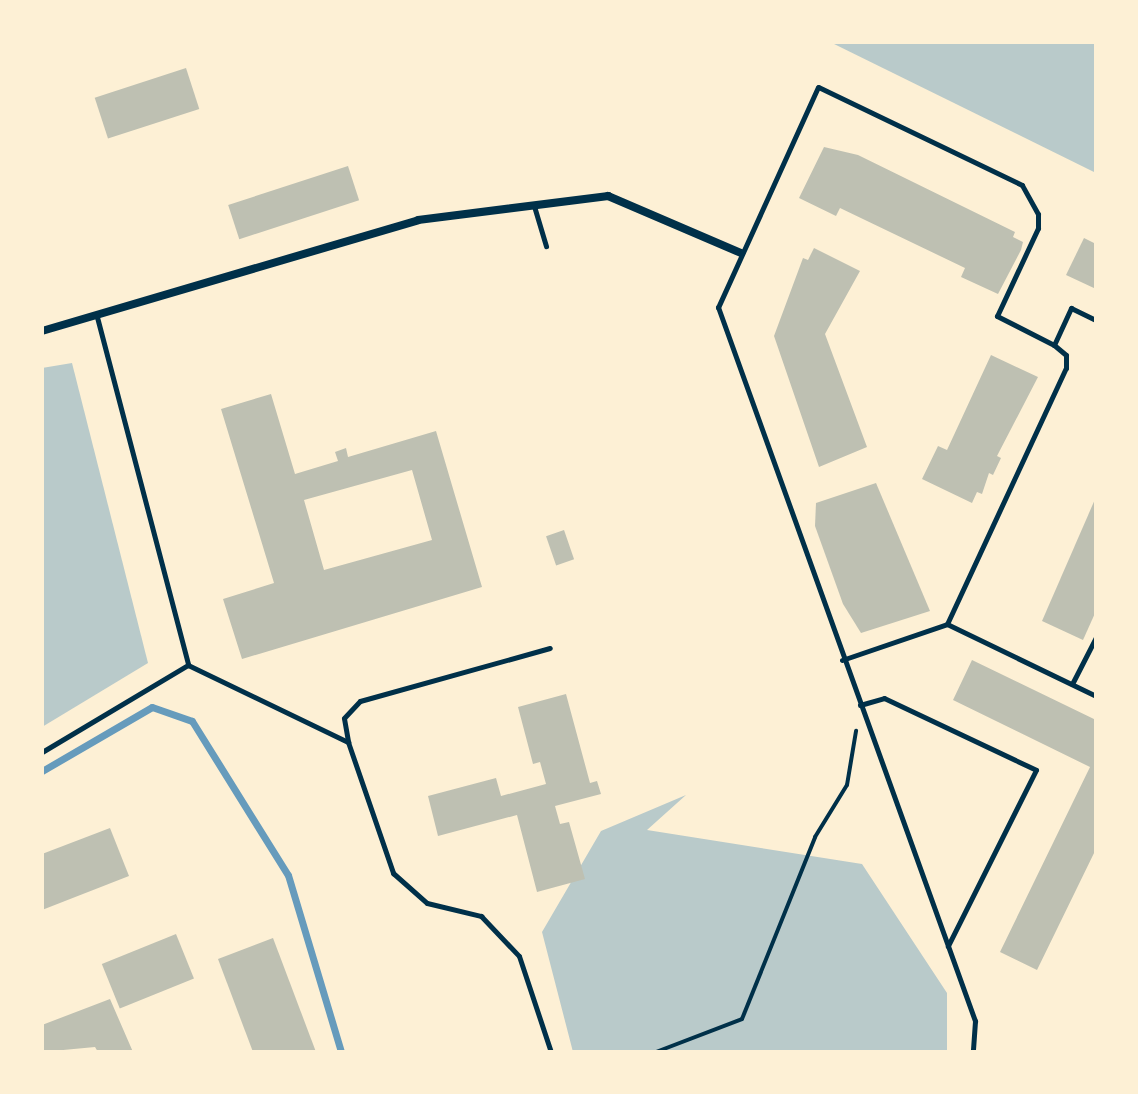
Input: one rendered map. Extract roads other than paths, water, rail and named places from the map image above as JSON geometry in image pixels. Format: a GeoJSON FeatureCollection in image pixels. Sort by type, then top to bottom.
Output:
{"type":"FeatureCollection","features":[{"type":"Feature","properties":{"kind":"street"},"geometry":{"type":"LineString","coordinates":[[42,331],[418,220],[608,196],[741,253]]}},
{"type":"Feature","properties":{"kind":"lane"},"geometry":{"type":"LineString","coordinates":[[947,624],[1066,368],[1066,355],[1054,345],[997,316],[1038,228],[1034,202],[1022,185],[818,87],[718,307],[842,660],[975,1021],[973,1052]]}},
{"type":"Feature","properties":{"kind":"lane"},"geometry":{"type":"LineString","coordinates":[[534,205],[546,246]]}},
{"type":"Feature","properties":{"kind":"lane"},"geometry":{"type":"LineString","coordinates":[[1054,345],[1071,308],[1096,320]]}},
{"type":"Feature","properties":{"kind":"lane"},"geometry":{"type":"LineString","coordinates":[[97,317],[188,665],[348,742]]}},
{"type":"Feature","properties":{"kind":"lane"},"geometry":{"type":"LineString","coordinates":[[842,660],[947,624],[1096,696]]}},
{"type":"Feature","properties":{"kind":"lane"},"geometry":{"type":"LineString","coordinates":[[1072,684],[1096,637]]}},
{"type":"Feature","properties":{"kind":"lane"},"geometry":{"type":"LineString","coordinates":[[550,648],[360,701],[344,718],[348,742],[393,873],[427,903],[481,916],[519,956],[551,1052]]}},
{"type":"Feature","properties":{"kind":"lane"},"geometry":{"type":"LineString","coordinates":[[42,752],[188,665]]}},
{"type":"Feature","properties":{"kind":"lane"},"geometry":{"type":"LineString","coordinates":[[860,705],[884,698],[1036,770],[948,946]]}},
{"type":"Feature","properties":{"kind":"waterway"},"geometry":{"type":"LineString","coordinates":[[42,771],[152,707],[192,721],[288,875],[341,1052]]}}]}
